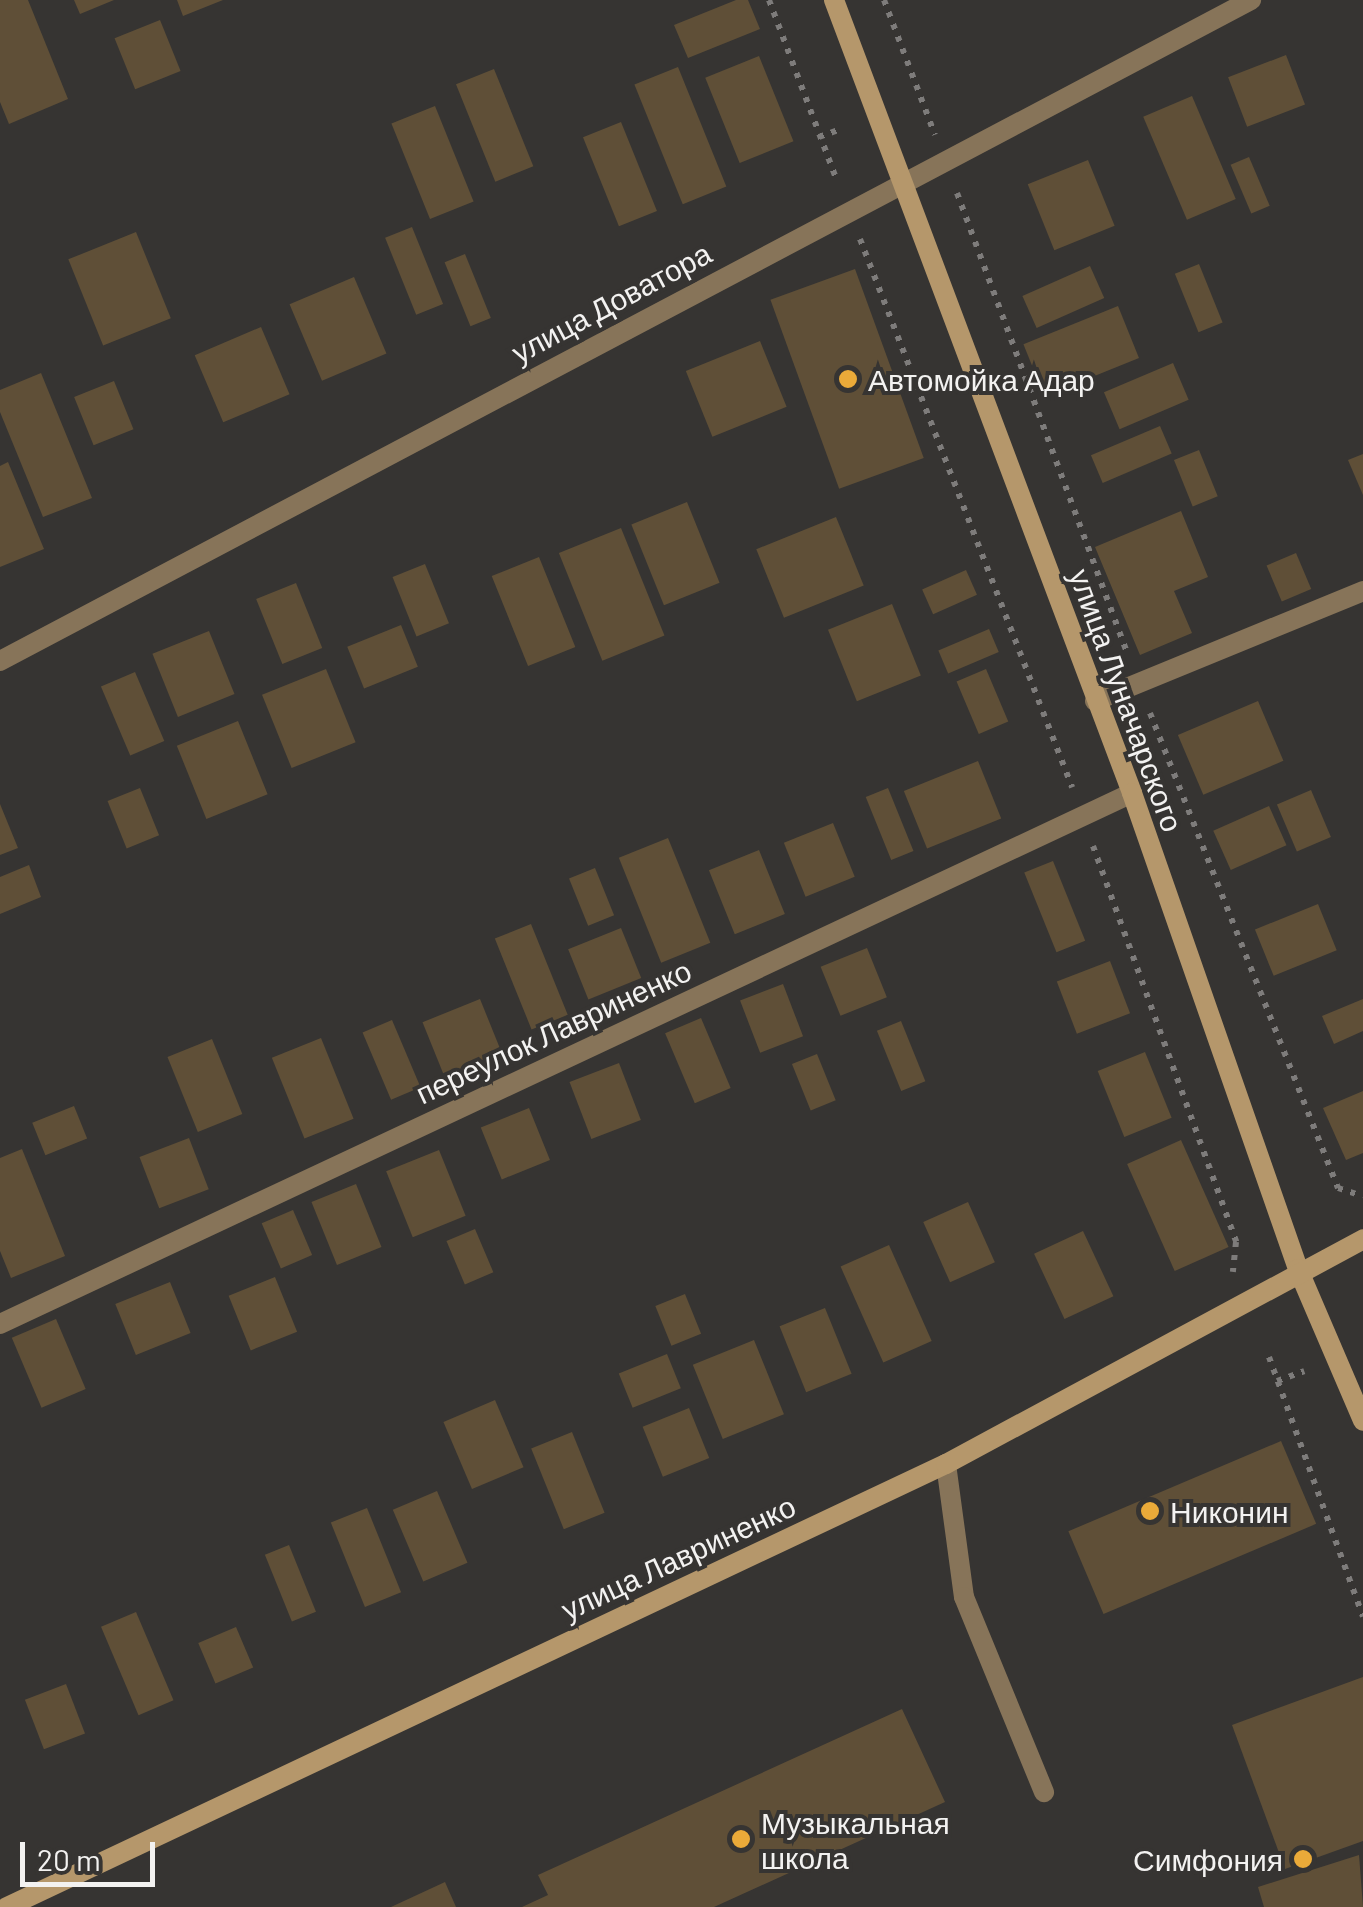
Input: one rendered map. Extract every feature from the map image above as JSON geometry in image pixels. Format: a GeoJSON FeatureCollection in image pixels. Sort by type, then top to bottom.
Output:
{"type":"FeatureCollection","features":[{"type":"Feature","properties":{"kind":"main road","name":"улица Луначарского"},"geometry":{"type":"LineString","coordinates":[[834,0],[1132,793],[1298,1269],[1363,1421]]}},
{"type":"Feature","properties":{"kind":"main road","name":"улица Лавриненко"},"geometry":{"type":"LineString","coordinates":[[7,1907],[946,1464],[1298,1269],[1363,1239]]}},
{"type":"Feature","properties":{"kind":"street","name":"улица Доватора"},"geometry":{"type":"LineString","coordinates":[[0,661],[1251,0]]}},
{"type":"Feature","properties":{"kind":"street"},"geometry":{"type":"LineString","coordinates":[[1095,701],[1363,591]]}},
{"type":"Feature","properties":{"kind":"street","name":"переулок Лавриненко"},"geometry":{"type":"LineString","coordinates":[[0,1324],[1132,793]]}},
{"type":"Feature","properties":{"kind":"street"},"geometry":{"type":"LineString","coordinates":[[946,1464],[964,1597],[1044,1792]]}},
{"type":"Feature","properties":{"kind":"path"},"geometry":{"type":"LineString","coordinates":[[768,0],[1082,815],[1231,1228],[1233,1272]]}},
{"type":"Feature","properties":{"kind":"path"},"geometry":{"type":"LineString","coordinates":[[884,0],[1138,684],[1338,1188]]}},
{"type":"Feature","properties":{"kind":"path"},"geometry":{"type":"LineString","coordinates":[[906,106],[922,99]]}},
{"type":"Feature","properties":{"kind":"path"},"geometry":{"type":"LineString","coordinates":[[818,137],[840,129]]}},
{"type":"Feature","properties":{"kind":"path"},"geometry":{"type":"LineString","coordinates":[[1325,1193],[1338,1188],[1363,1196]]}},
{"type":"Feature","properties":{"kind":"path"},"geometry":{"type":"LineString","coordinates":[[1231,1228],[1241,1224]]}},
{"type":"Feature","properties":{"kind":"path"},"geometry":{"type":"LineString","coordinates":[[1269,1358],[1363,1616]]}},
{"type":"Feature","properties":{"kind":"path"},"geometry":{"type":"LineString","coordinates":[[1277,1380],[1304,1371]]}},
{"type":"Feature","properties":{"kind":"building"},"geometry":{"type":"Polygon","coordinates":[[[0,0],[28,0],[68,99],[9,124],[0,102],[0,0]]]}},
{"type":"Feature","properties":{"kind":"building"},"geometry":{"type":"Polygon","coordinates":[[[74,0],[114,0],[80,14],[74,0]]]}},
{"type":"Feature","properties":{"kind":"building"},"geometry":{"type":"Polygon","coordinates":[[[177,0],[223,0],[183,16],[177,0]]]}},
{"type":"Feature","properties":{"kind":"building"},"geometry":{"type":"Polygon","coordinates":[[[736,0],[748,0],[760,29],[688,58],[674,25],[736,0]]]}},
{"type":"Feature","properties":{"kind":"building"},"geometry":{"type":"Polygon","coordinates":[[[160,20],[181,71],[135,89],[115,38],[160,20]]]}},
{"type":"Feature","properties":{"kind":"building"},"geometry":{"type":"Polygon","coordinates":[[[1286,55],[1305,104],[1247,127],[1228,77],[1286,55]]]}},
{"type":"Feature","properties":{"kind":"building"},"geometry":{"type":"Polygon","coordinates":[[[759,56],[793,141],[740,163],[705,78],[759,56]]]}},
{"type":"Feature","properties":{"kind":"building"},"geometry":{"type":"Polygon","coordinates":[[[678,67],[726,187],[683,204],[634,85],[678,67]]]}},
{"type":"Feature","properties":{"kind":"building"},"geometry":{"type":"Polygon","coordinates":[[[494,69],[533,166],[495,182],[456,84],[494,69]]]}},
{"type":"Feature","properties":{"kind":"building"},"geometry":{"type":"Polygon","coordinates":[[[1192,96],[1236,199],[1187,220],[1143,117],[1192,96]]]}},
{"type":"Feature","properties":{"kind":"building"},"geometry":{"type":"Polygon","coordinates":[[[435,106],[474,201],[430,219],[391,124],[435,106]]]}},
{"type":"Feature","properties":{"kind":"building"},"geometry":{"type":"Polygon","coordinates":[[[621,122],[657,211],[619,226],[583,137],[621,122]]]}},
{"type":"Feature","properties":{"kind":"building"},"geometry":{"type":"Polygon","coordinates":[[[1249,157],[1270,206],[1251,214],[1231,165],[1249,157]]]}},
{"type":"Feature","properties":{"kind":"building"},"geometry":{"type":"Polygon","coordinates":[[[1088,160],[1115,226],[1054,250],[1028,184],[1088,160]]]}},
{"type":"Feature","properties":{"kind":"building"},"geometry":{"type":"Polygon","coordinates":[[[412,227],[443,304],[416,315],[385,238],[412,227]]]}},
{"type":"Feature","properties":{"kind":"building"},"geometry":{"type":"Polygon","coordinates":[[[136,232],[171,318],[103,346],[68,259],[136,232]]]}},
{"type":"Feature","properties":{"kind":"building"},"geometry":{"type":"Polygon","coordinates":[[[465,254],[491,318],[470,326],[445,262],[465,254]]]}},
{"type":"Feature","properties":{"kind":"building"},"geometry":{"type":"Polygon","coordinates":[[[1199,264],[1223,322],[1198,332],[1175,274],[1199,264]]]}},
{"type":"Feature","properties":{"kind":"building"},"geometry":{"type":"Polygon","coordinates":[[[1090,266],[1104,298],[1037,328],[1022,296],[1090,266]]]}},
{"type":"Feature","properties":{"kind":"building","name":"Автомойка Адар"},"geometry":{"type":"Polygon","coordinates":[[[855,269],[924,458],[839,489],[770,300],[855,269]]]}},
{"type":"Feature","properties":{"kind":"building"},"geometry":{"type":"Polygon","coordinates":[[[354,277],[386,353],[322,381],[290,304],[354,277]]]}},
{"type":"Feature","properties":{"kind":"building"},"geometry":{"type":"Polygon","coordinates":[[[1118,306],[1139,358],[1044,396],[1023,344],[1118,306]]]}},
{"type":"Feature","properties":{"kind":"building"},"geometry":{"type":"Polygon","coordinates":[[[261,327],[290,394],[223,422],[195,355],[261,327]]]}},
{"type":"Feature","properties":{"kind":"building"},"geometry":{"type":"Polygon","coordinates":[[[760,341],[787,407],[712,437],[686,371],[760,341]]]}},
{"type":"Feature","properties":{"kind":"building"},"geometry":{"type":"Polygon","coordinates":[[[1173,363],[1189,400],[1120,429],[1104,392],[1173,363]]]}},
{"type":"Feature","properties":{"kind":"building"},"geometry":{"type":"Polygon","coordinates":[[[41,373],[92,498],[43,517],[0,412],[0,390],[41,373]]]}},
{"type":"Feature","properties":{"kind":"building"},"geometry":{"type":"Polygon","coordinates":[[[114,381],[133,429],[94,445],[74,397],[114,381]]]}},
{"type":"Feature","properties":{"kind":"building"},"geometry":{"type":"Polygon","coordinates":[[[1160,426],[1172,454],[1103,483],[1091,455],[1160,426]]]}},
{"type":"Feature","properties":{"kind":"building"},"geometry":{"type":"Polygon","coordinates":[[[1199,450],[1218,496],[1193,506],[1174,460],[1199,450]]]}},
{"type":"Feature","properties":{"kind":"building"},"geometry":{"type":"Polygon","coordinates":[[[1363,454],[1363,495],[1348,460],[1363,454]]]}},
{"type":"Feature","properties":{"kind":"building"},"geometry":{"type":"Polygon","coordinates":[[[8,462],[44,549],[0,567],[0,466],[8,462]]]}},
{"type":"Feature","properties":{"kind":"building"},"geometry":{"type":"Polygon","coordinates":[[[687,502],[720,583],[664,605],[631,524],[687,502]]]}},
{"type":"Feature","properties":{"kind":"building"},"geometry":{"type":"Polygon","coordinates":[[[1181,511],[1208,577],[1174,591],[1192,633],[1140,655],[1095,547],[1181,511]]]}},
{"type":"Feature","properties":{"kind":"building"},"geometry":{"type":"Polygon","coordinates":[[[836,517],[864,586],[784,618],[756,549],[836,517]]]}},
{"type":"Feature","properties":{"kind":"building"},"geometry":{"type":"Polygon","coordinates":[[[621,528],[664,636],[602,661],[559,553],[621,528]]]}},
{"type":"Feature","properties":{"kind":"building"},"geometry":{"type":"Polygon","coordinates":[[[1296,553],[1311,589],[1282,601],[1267,566],[1296,553]]]}},
{"type":"Feature","properties":{"kind":"building"},"geometry":{"type":"Polygon","coordinates":[[[539,557],[575,647],[528,666],[492,576],[539,557]]]}},
{"type":"Feature","properties":{"kind":"building"},"geometry":{"type":"Polygon","coordinates":[[[425,564],[449,623],[417,636],[393,577],[425,564]]]}},
{"type":"Feature","properties":{"kind":"building"},"geometry":{"type":"Polygon","coordinates":[[[966,570],[977,595],[933,614],[922,590],[966,570]]]}},
{"type":"Feature","properties":{"kind":"building"},"geometry":{"type":"Polygon","coordinates":[[[296,583],[322,648],[282,664],[256,599],[296,583]]]}},
{"type":"Feature","properties":{"kind":"building"},"geometry":{"type":"Polygon","coordinates":[[[892,604],[921,675],[857,701],[828,630],[892,604]]]}},
{"type":"Feature","properties":{"kind":"building"},"geometry":{"type":"Polygon","coordinates":[[[401,625],[418,667],[364,688],[347,647],[401,625]]]}},
{"type":"Feature","properties":{"kind":"building"},"geometry":{"type":"Polygon","coordinates":[[[989,629],[999,652],[948,674],[938,650],[989,629]]]}},
{"type":"Feature","properties":{"kind":"building"},"geometry":{"type":"Polygon","coordinates":[[[209,631],[234,694],[178,717],[152,654],[209,631]]]}},
{"type":"Feature","properties":{"kind":"building"},"geometry":{"type":"Polygon","coordinates":[[[326,669],[356,742],[292,768],[262,695],[326,669]]]}},
{"type":"Feature","properties":{"kind":"building"},"geometry":{"type":"Polygon","coordinates":[[[986,669],[1008,721],[979,734],[957,682],[986,669]]]}},
{"type":"Feature","properties":{"kind":"building"},"geometry":{"type":"Polygon","coordinates":[[[135,672],[164,741],[130,755],[101,686],[135,672]]]}},
{"type":"Feature","properties":{"kind":"building"},"geometry":{"type":"Polygon","coordinates":[[[1258,701],[1283,761],[1203,795],[1178,735],[1258,701]]]}},
{"type":"Feature","properties":{"kind":"building"},"geometry":{"type":"Polygon","coordinates":[[[238,721],[268,794],[206,819],[177,746],[238,721]]]}},
{"type":"Feature","properties":{"kind":"building"},"geometry":{"type":"Polygon","coordinates":[[[978,761],[1001,818],[927,848],[904,791],[978,761]]]}},
{"type":"Feature","properties":{"kind":"building"},"geometry":{"type":"Polygon","coordinates":[[[140,788],[159,835],[127,848],[108,801],[140,788]]]}},
{"type":"Feature","properties":{"kind":"building"},"geometry":{"type":"Polygon","coordinates":[[[888,788],[913,851],[891,860],[866,797],[888,788]]]}},
{"type":"Feature","properties":{"kind":"building"},"geometry":{"type":"Polygon","coordinates":[[[1311,790],[1331,837],[1297,851],[1277,804],[1311,790]]]}},
{"type":"Feature","properties":{"kind":"building"},"geometry":{"type":"Polygon","coordinates":[[[0,804],[18,848],[0,855],[0,804]]]}},
{"type":"Feature","properties":{"kind":"building"},"geometry":{"type":"Polygon","coordinates":[[[1269,806],[1286,845],[1231,870],[1213,831],[1269,806]]]}},
{"type":"Feature","properties":{"kind":"building"},"geometry":{"type":"Polygon","coordinates":[[[833,823],[855,877],[806,897],[784,843],[833,823]]]}},
{"type":"Feature","properties":{"kind":"building"},"geometry":{"type":"Polygon","coordinates":[[[668,838],[710,943],[661,963],[619,858],[668,838]]]}},
{"type":"Feature","properties":{"kind":"building"},"geometry":{"type":"Polygon","coordinates":[[[759,850],[785,914],[735,934],[709,870],[759,850]]]}},
{"type":"Feature","properties":{"kind":"building"},"geometry":{"type":"Polygon","coordinates":[[[1053,861],[1085,941],[1056,952],[1024,873],[1053,861]]]}},
{"type":"Feature","properties":{"kind":"building"},"geometry":{"type":"Polygon","coordinates":[[[29,865],[41,897],[0,914],[0,877],[29,865]]]}},
{"type":"Feature","properties":{"kind":"building"},"geometry":{"type":"Polygon","coordinates":[[[595,868],[614,915],[588,926],[569,878],[595,868]]]}},
{"type":"Feature","properties":{"kind":"building"},"geometry":{"type":"Polygon","coordinates":[[[1318,904],[1337,950],[1274,976],[1255,929],[1318,904]]]}},
{"type":"Feature","properties":{"kind":"building"},"geometry":{"type":"Polygon","coordinates":[[[531,924],[568,1015],[532,1029],[495,939],[531,924]]]}},
{"type":"Feature","properties":{"kind":"building"},"geometry":{"type":"Polygon","coordinates":[[[621,928],[641,978],[588,999],[568,949],[621,928]]]}},
{"type":"Feature","properties":{"kind":"building"},"geometry":{"type":"Polygon","coordinates":[[[867,948],[887,997],[840,1016],[821,967],[867,948]]]}},
{"type":"Feature","properties":{"kind":"building"},"geometry":{"type":"Polygon","coordinates":[[[1110,961],[1130,1013],[1077,1034],[1057,981],[1110,961]]]}},
{"type":"Feature","properties":{"kind":"building"},"geometry":{"type":"Polygon","coordinates":[[[783,984],[803,1036],[760,1053],[740,1000],[783,984]]]}},
{"type":"Feature","properties":{"kind":"building"},"geometry":{"type":"Polygon","coordinates":[[[480,999],[502,1053],[444,1076],[423,1022],[480,999]]]}},
{"type":"Feature","properties":{"kind":"building"},"geometry":{"type":"Polygon","coordinates":[[[1363,999],[1363,1031],[1334,1044],[1322,1016],[1363,999]]]}},
{"type":"Feature","properties":{"kind":"building"},"geometry":{"type":"Polygon","coordinates":[[[701,1018],[731,1088],[695,1103],[665,1033],[701,1018]]]}},
{"type":"Feature","properties":{"kind":"building"},"geometry":{"type":"Polygon","coordinates":[[[392,1020],[421,1087],[391,1100],[363,1033],[392,1020]]]}},
{"type":"Feature","properties":{"kind":"building"},"geometry":{"type":"Polygon","coordinates":[[[901,1021],[925,1081],[901,1091],[877,1031],[901,1021]]]}},
{"type":"Feature","properties":{"kind":"building"},"geometry":{"type":"Polygon","coordinates":[[[321,1038],[354,1119],[304,1139],[272,1058],[321,1038]]]}},
{"type":"Feature","properties":{"kind":"building"},"geometry":{"type":"Polygon","coordinates":[[[212,1039],[242,1114],[198,1132],[167,1057],[212,1039]]]}},
{"type":"Feature","properties":{"kind":"building"},"geometry":{"type":"Polygon","coordinates":[[[1145,1052],[1172,1118],[1124,1137],[1098,1071],[1145,1052]]]}},
{"type":"Feature","properties":{"kind":"building"},"geometry":{"type":"Polygon","coordinates":[[[817,1054],[836,1100],[811,1110],[792,1064],[817,1054]]]}},
{"type":"Feature","properties":{"kind":"building"},"geometry":{"type":"Polygon","coordinates":[[[619,1063],[641,1120],[591,1139],[570,1082],[619,1063]]]}},
{"type":"Feature","properties":{"kind":"building"},"geometry":{"type":"Polygon","coordinates":[[[1363,1091],[1363,1153],[1346,1160],[1323,1108],[1363,1091]]]}},
{"type":"Feature","properties":{"kind":"building"},"geometry":{"type":"Polygon","coordinates":[[[74,1106],[87,1138],[45,1155],[32,1123],[74,1106]]]}},
{"type":"Feature","properties":{"kind":"building"},"geometry":{"type":"Polygon","coordinates":[[[529,1108],[550,1160],[502,1179],[481,1127],[529,1108]]]}},
{"type":"Feature","properties":{"kind":"building"},"geometry":{"type":"Polygon","coordinates":[[[189,1138],[209,1189],[159,1208],[140,1157],[189,1138]]]}},
{"type":"Feature","properties":{"kind":"building"},"geometry":{"type":"Polygon","coordinates":[[[1181,1140],[1229,1247],[1175,1271],[1127,1164],[1181,1140]]]}},
{"type":"Feature","properties":{"kind":"building"},"geometry":{"type":"Polygon","coordinates":[[[22,1149],[65,1256],[11,1278],[0,1251],[0,1158],[22,1149]]]}},
{"type":"Feature","properties":{"kind":"building"},"geometry":{"type":"Polygon","coordinates":[[[439,1150],[466,1216],[413,1237],[386,1171],[439,1150]]]}},
{"type":"Feature","properties":{"kind":"building"},"geometry":{"type":"Polygon","coordinates":[[[356,1184],[381,1247],[337,1265],[311,1202],[356,1184]]]}},
{"type":"Feature","properties":{"kind":"building"},"geometry":{"type":"Polygon","coordinates":[[[968,1202],[995,1262],[950,1282],[923,1222],[968,1202]]]}},
{"type":"Feature","properties":{"kind":"building"},"geometry":{"type":"Polygon","coordinates":[[[293,1210],[312,1255],[281,1268],[262,1223],[293,1210]]]}},
{"type":"Feature","properties":{"kind":"building"},"geometry":{"type":"Polygon","coordinates":[[[475,1229],[493,1272],[465,1284],[446,1241],[475,1229]]]}},
{"type":"Feature","properties":{"kind":"building"},"geometry":{"type":"Polygon","coordinates":[[[1083,1231],[1113,1296],[1064,1319],[1034,1254],[1083,1231]]]}},
{"type":"Feature","properties":{"kind":"building"},"geometry":{"type":"Polygon","coordinates":[[[889,1245],[932,1341],[883,1362],[841,1267],[889,1245]]]}},
{"type":"Feature","properties":{"kind":"building"},"geometry":{"type":"Polygon","coordinates":[[[275,1277],[297,1332],[251,1350],[229,1296],[275,1277]]]}},
{"type":"Feature","properties":{"kind":"building"},"geometry":{"type":"Polygon","coordinates":[[[170,1282],[191,1333],[136,1355],[115,1304],[170,1282]]]}},
{"type":"Feature","properties":{"kind":"building"},"geometry":{"type":"Polygon","coordinates":[[[685,1294],[701,1334],[671,1346],[655,1306],[685,1294]]]}},
{"type":"Feature","properties":{"kind":"building"},"geometry":{"type":"Polygon","coordinates":[[[825,1308],[852,1374],[806,1392],[780,1326],[825,1308]]]}},
{"type":"Feature","properties":{"kind":"building"},"geometry":{"type":"Polygon","coordinates":[[[56,1319],[86,1389],[42,1408],[12,1338],[56,1319]]]}},
{"type":"Feature","properties":{"kind":"building"},"geometry":{"type":"Polygon","coordinates":[[[754,1340],[784,1414],[723,1439],[693,1365],[754,1340]]]}},
{"type":"Feature","properties":{"kind":"building"},"geometry":{"type":"Polygon","coordinates":[[[667,1354],[681,1388],[633,1408],[619,1373],[667,1354]]]}},
{"type":"Feature","properties":{"kind":"building"},"geometry":{"type":"Polygon","coordinates":[[[495,1400],[524,1467],[472,1489],[443,1422],[495,1400]]]}},
{"type":"Feature","properties":{"kind":"building"},"geometry":{"type":"Polygon","coordinates":[[[689,1408],[709,1458],[663,1477],[643,1427],[689,1408]]]}},
{"type":"Feature","properties":{"kind":"building"},"geometry":{"type":"Polygon","coordinates":[[[572,1432],[605,1513],[564,1529],[531,1448],[572,1432]]]}},
{"type":"Feature","properties":{"kind":"building"},"geometry":{"type":"Polygon","coordinates":[[[1281,1441],[1316,1524],[1104,1614],[1068,1531],[1281,1441]]]}},
{"type":"Feature","properties":{"kind":"building"},"geometry":{"type":"Polygon","coordinates":[[[437,1491],[467,1563],[423,1582],[393,1510],[437,1491]]]}},
{"type":"Feature","properties":{"kind":"building"},"geometry":{"type":"Polygon","coordinates":[[[367,1508],[401,1592],[365,1607],[331,1523],[367,1508]]]}},
{"type":"Feature","properties":{"kind":"building"},"geometry":{"type":"Polygon","coordinates":[[[289,1545],[316,1612],[292,1621],[265,1555],[289,1545]]]}},
{"type":"Feature","properties":{"kind":"building"},"geometry":{"type":"Polygon","coordinates":[[[136,1612],[174,1700],[139,1715],[101,1627],[136,1612]]]}},
{"type":"Feature","properties":{"kind":"building"},"geometry":{"type":"Polygon","coordinates":[[[236,1627],[253,1668],[215,1684],[198,1643],[236,1627]]]}},
{"type":"Feature","properties":{"kind":"building"},"geometry":{"type":"Polygon","coordinates":[[[1363,1677],[1363,1841],[1285,1869],[1232,1725],[1363,1677]]]}},
{"type":"Feature","properties":{"kind":"building"},"geometry":{"type":"Polygon","coordinates":[[[66,1684],[85,1733],[44,1749],[25,1700],[66,1684]]]}},
{"type":"Feature","properties":{"kind":"building","name":"Музыкальная школа"},"geometry":{"type":"Polygon","coordinates":[[[902,1709],[945,1802],[714,1907],[522,1907],[548,1895],[538,1875],[902,1709]]]}},
{"type":"Feature","properties":{"kind":"building"},"geometry":{"type":"Polygon","coordinates":[[[1359,1855],[1363,1907],[1264,1907],[1258,1887],[1359,1855]]]}},
{"type":"Feature","properties":{"kind":"building"},"geometry":{"type":"Polygon","coordinates":[[[445,1882],[456,1907],[391,1907],[445,1882]]]}},
{"type":"Feature","properties":{"kind":"place","name":"Автомойка Адар"},"geometry":{"type":"Point","coordinates":[848,379]}},
{"type":"Feature","properties":{"kind":"place","name":"Никонин"},"geometry":{"type":"Point","coordinates":[1150,1511]}},
{"type":"Feature","properties":{"kind":"place","name":"Музыкальная школа"},"geometry":{"type":"Point","coordinates":[741,1839]}},
{"type":"Feature","properties":{"kind":"place","name":"Симфония"},"geometry":{"type":"Point","coordinates":[1303,1859]}}]}
